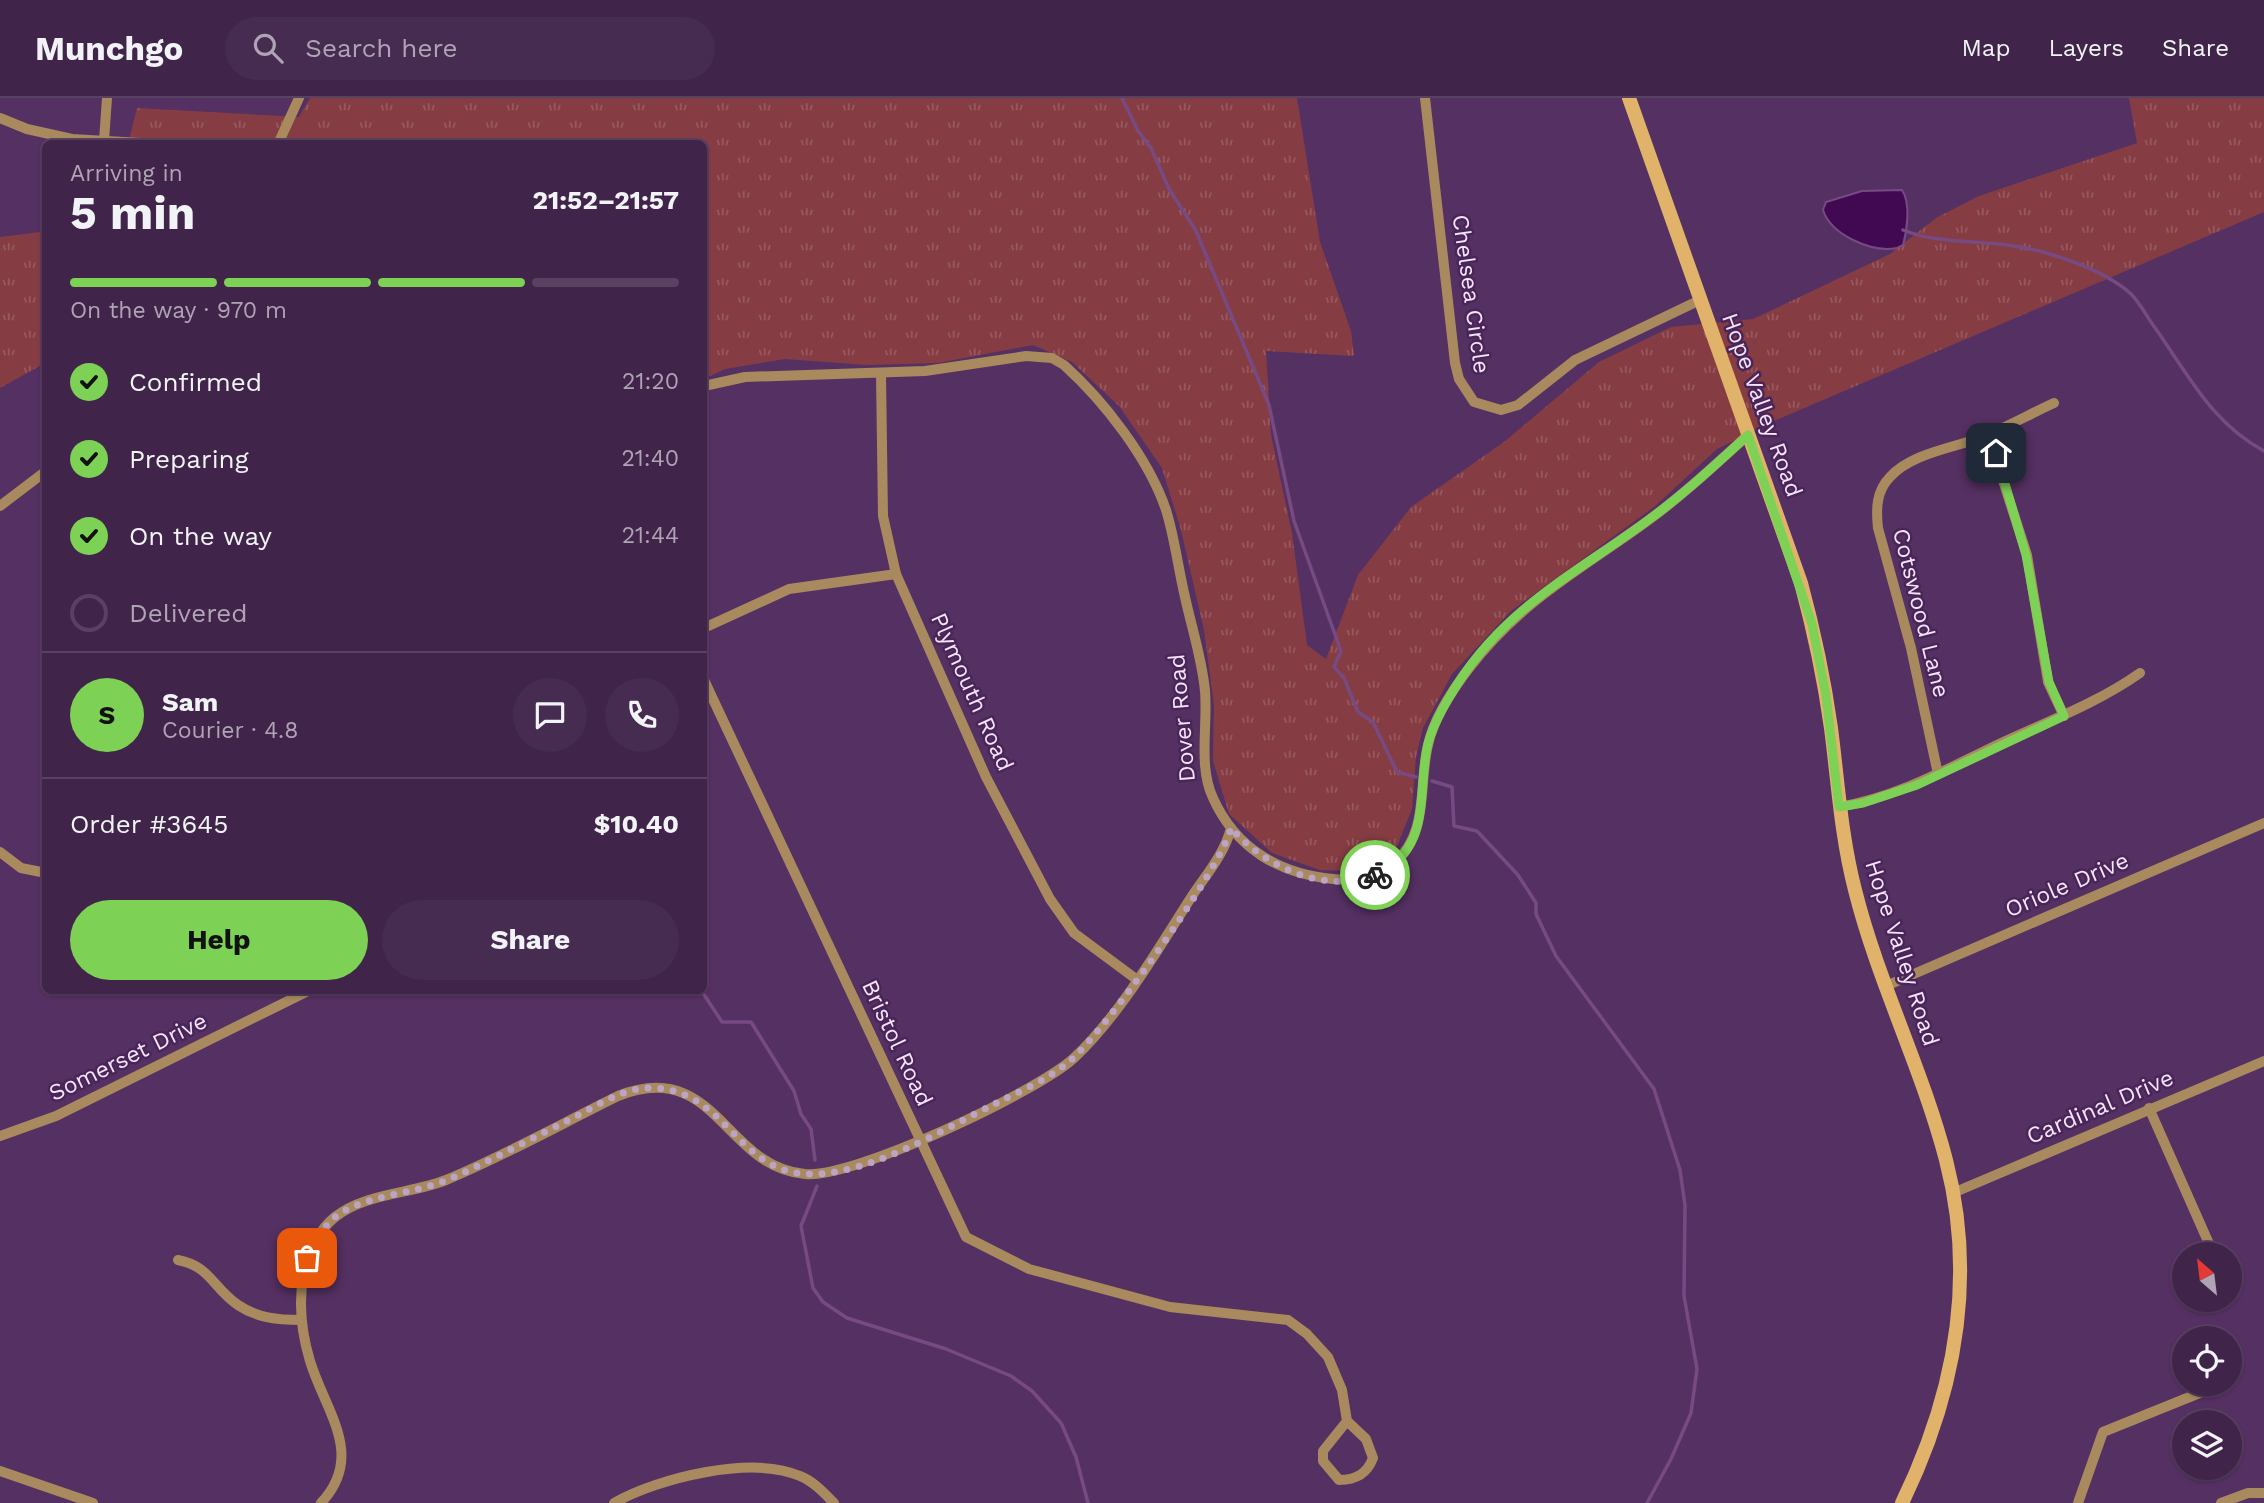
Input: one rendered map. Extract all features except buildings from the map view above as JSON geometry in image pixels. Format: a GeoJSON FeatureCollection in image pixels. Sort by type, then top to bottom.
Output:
{"type":"FeatureCollection","features":[{"type":"Feature","properties":{"kind":"main road","name":"Hope Valley Road"},"geometry":{"type":"LineString","coordinates":[[1629,98],[1812,624],[1826,695],[1839,807],[1855,891],[1939,1138],[1953,1193],[1961,1268],[1961,1308],[1953,1362],[1926,1450],[1902,1503]]}},
{"type":"Feature","properties":{"kind":"street"},"geometry":{"type":"LineString","coordinates":[[104,140],[107,98]]}},
{"type":"Feature","properties":{"kind":"street"},"geometry":{"type":"LineString","coordinates":[[280,140],[299,98]]}},
{"type":"Feature","properties":{"kind":"street","name":"Chelsea Circle"},"geometry":{"type":"LineString","coordinates":[[1425,98],[1455,363],[1458,379],[1474,402],[1501,410],[1518,405],[1582,356],[1700,300]]}},
{"type":"Feature","properties":{"kind":"street"},"geometry":{"type":"LineString","coordinates":[[0,118],[58,137],[92,140]]}},
{"type":"Feature","properties":{"kind":"street","name":"Dover Road"},"geometry":{"type":"LineString","coordinates":[[707,385],[745,377],[881,374],[1040,356],[1065,365],[1113,418],[1155,485],[1166,510],[1203,675],[1206,779],[1213,797],[1231,828],[1266,860],[1295,873],[1359,879],[1395,864],[1410,843],[1423,806],[1426,756],[1432,732],[1448,699],[1502,629],[1532,602],[1663,509],[1748,435]]}},
{"type":"Feature","properties":{"kind":"street","name":"Plymouth Road"},"geometry":{"type":"LineString","coordinates":[[881,374],[883,516],[896,574],[986,777],[1054,905],[1074,933],[1136,979]]}},
{"type":"Feature","properties":{"kind":"street","name":"Cotswood Lane"},"geometry":{"type":"LineString","coordinates":[[1938,774],[1907,635],[1878,528],[1876,509],[1879,494],[1889,477],[1904,466],[1988,434],[2054,403]]}},
{"type":"Feature","properties":{"kind":"street"},"geometry":{"type":"LineString","coordinates":[[1988,434],[2026,555],[2049,682],[2064,716]]}},
{"type":"Feature","properties":{"kind":"street"},"geometry":{"type":"LineString","coordinates":[[0,506],[42,474]]}},
{"type":"Feature","properties":{"kind":"street"},"geometry":{"type":"LineString","coordinates":[[707,627],[789,589],[896,574]]}},
{"type":"Feature","properties":{"kind":"street"},"geometry":{"type":"LineString","coordinates":[[1839,807],[1893,794],[1938,774],[2064,716],[2119,688],[2140,673]]}},
{"type":"Feature","properties":{"kind":"street","name":"Bristol Road"},"geometry":{"type":"LineString","coordinates":[[707,686],[966,1237],[1029,1269],[1170,1307],[1288,1320],[1307,1334],[1328,1357],[1342,1390],[1347,1422]]}},
{"type":"Feature","properties":{"kind":"street","name":"Oriole Drive"},"geometry":{"type":"LineString","coordinates":[[1886,986],[2264,822]]}},
{"type":"Feature","properties":{"kind":"street"},"geometry":{"type":"LineString","coordinates":[[321,1503],[338,1483],[342,1444],[311,1364],[300,1303],[307,1258],[335,1217],[373,1200],[447,1180],[635,1089],[671,1088],[692,1096],[756,1153],[791,1172],[834,1173],[876,1160],[919,1141],[1061,1068],[1109,1018],[1227,842],[1231,828]]}},
{"type":"Feature","properties":{"kind":"street"},"geometry":{"type":"LineString","coordinates":[[0,852],[22,868],[42,872]]}},
{"type":"Feature","properties":{"kind":"street","name":"Somerset Drive"},"geometry":{"type":"LineString","coordinates":[[0,1136],[57,1116],[302,994]]}},
{"type":"Feature","properties":{"kind":"street","name":"Cardinal Drive"},"geometry":{"type":"LineString","coordinates":[[1953,1193],[2264,1061]]}},
{"type":"Feature","properties":{"kind":"street"},"geometry":{"type":"LineString","coordinates":[[2149,1108],[2208,1242]]}},
{"type":"Feature","properties":{"kind":"street"},"geometry":{"type":"LineString","coordinates":[[178,1260],[195,1263],[205,1270],[231,1299],[258,1315],[301,1320]]}},
{"type":"Feature","properties":{"kind":"street"},"geometry":{"type":"LineString","coordinates":[[2078,1503],[2103,1432],[2192,1396]]}},
{"type":"Feature","properties":{"kind":"street"},"geometry":{"type":"LineString","coordinates":[[1347,1422],[1366,1439],[1373,1458],[1370,1468],[1362,1475],[1339,1480],[1323,1461],[1323,1451],[1347,1422]]}},
{"type":"Feature","properties":{"kind":"street"},"geometry":{"type":"LineString","coordinates":[[614,1503],[652,1486],[738,1468],[766,1468],[798,1475],[834,1503]]}},
{"type":"Feature","properties":{"kind":"street"},"geometry":{"type":"LineString","coordinates":[[0,1471],[93,1503]]}},
{"type":"Feature","properties":{"kind":"street"},"geometry":{"type":"LineString","coordinates":[[2221,1503],[2248,1493],[2264,1493]]}},
{"type":"Feature","properties":{"kind":"green space"},"geometry":{"type":"Polygon","coordinates":[[[310,98],[1297,98],[1320,242],[1351,331],[1354,356],[1266,351],[1271,435],[1292,533],[1307,645],[1326,659],[1358,575],[1411,507],[1504,442],[1599,362],[1671,327],[1753,319],[1890,254],[1936,218],[1979,196],[2137,143],[2129,98],[2264,98],[2264,212],[1769,423],[1717,449],[1654,507],[1511,611],[1452,674],[1423,728],[1416,757],[1412,809],[1395,851],[1354,871],[1320,870],[1272,853],[1229,814],[1213,761],[1214,705],[1204,630],[1181,530],[1162,468],[1119,406],[1072,362],[1033,345],[938,363],[867,365],[785,359],[725,369],[707,378],[707,140],[129,140],[137,108],[299,117],[310,98]]]}},
{"type":"Feature","properties":{"kind":"green space"},"geometry":{"type":"Polygon","coordinates":[[[41,232],[42,365],[0,388],[0,237],[41,232]]]}},
{"type":"Feature","properties":{"kind":"shaded area"},"geometry":{"type":"Polygon","coordinates":[[[1902,190],[1907,202],[1907,225],[1903,245],[1897,248],[1876,248],[1854,240],[1834,227],[1823,210],[1826,202],[1862,191],[1902,190]]]}},
{"type":"Feature","properties":{"kind":"waterway"},"geometry":{"type":"LineString","coordinates":[[1122,98],[1138,131],[1151,148],[1169,189],[1196,231],[1269,405],[1294,521],[1341,651],[1334,667],[1344,678],[1358,712],[1373,722],[1397,772],[1416,777]]}},
{"type":"Feature","properties":{"kind":"waterway"},"geometry":{"type":"LineString","coordinates":[[1903,230],[1929,238],[2028,249],[2060,257],[2107,277],[2137,301],[2214,411],[2245,439],[2264,451]]}},
{"type":"Feature","properties":{"kind":"waterway"},"geometry":{"type":"LineString","coordinates":[[1432,781],[1452,787],[1454,826],[1477,831],[1518,875],[1536,903],[1536,914],[1556,956],[1654,1089],[1680,1170],[1685,1205],[1684,1296],[1697,1369],[1691,1413],[1671,1459],[1647,1503]]}},
{"type":"Feature","properties":{"kind":"waterway"},"geometry":{"type":"LineString","coordinates":[[704,994],[722,1022],[751,1022],[794,1091],[801,1114],[811,1129],[815,1160]]}},
{"type":"Feature","properties":{"kind":"waterway"},"geometry":{"type":"LineString","coordinates":[[817,1186],[801,1226],[813,1288],[823,1302],[847,1318],[946,1349],[1011,1376],[1032,1391],[1061,1423],[1076,1457],[1088,1503]]}},
{"type":"Feature","properties":{"kind":"way so far"},"geometry":{"type":"LineString","coordinates":[[307,1258],[327,1224],[345,1211],[373,1200],[412,1192],[447,1180],[635,1089],[671,1088],[692,1096],[756,1153],[779,1168],[791,1172],[820,1175],[876,1160],[1040,1080],[1074,1057],[1109,1018],[1183,911],[1227,842],[1231,828],[1266,860],[1295,873],[1349,880],[1375,875]]}},
{"type":"Feature","properties":{"kind":"route"},"geometry":{"type":"LineString","coordinates":[[1375,875],[1395,864],[1410,843],[1423,806],[1426,756],[1432,732],[1458,684],[1502,629],[1564,576],[1618,542],[1663,509],[1748,435],[1801,583],[1818,646],[1839,807],[1863,803],[1917,785],[1999,744],[2064,716],[2049,682],[2026,555],[1996,453]]}}]}
